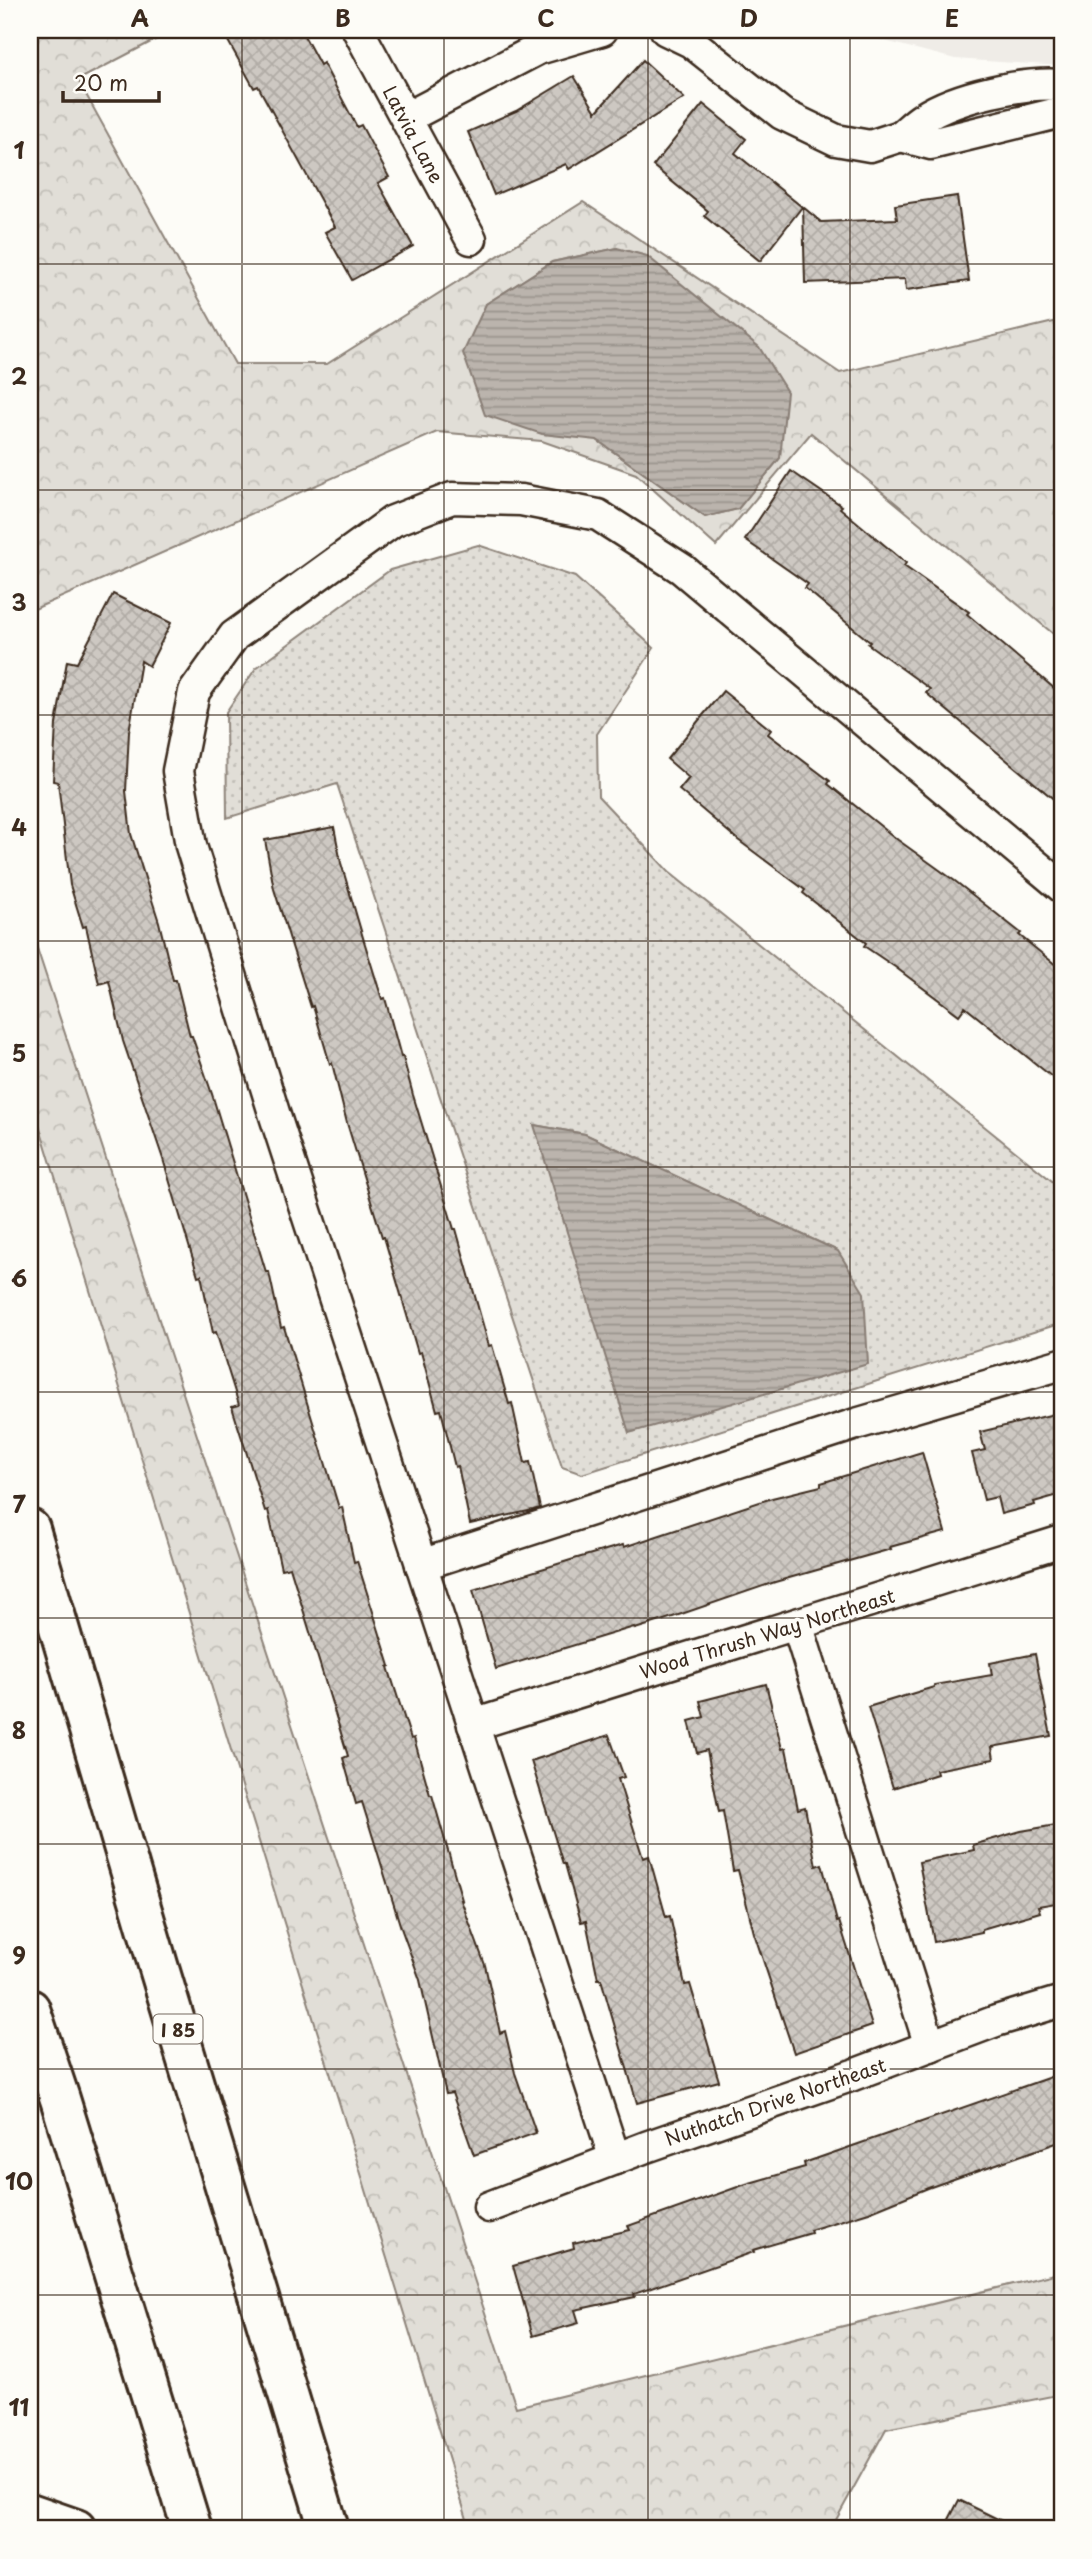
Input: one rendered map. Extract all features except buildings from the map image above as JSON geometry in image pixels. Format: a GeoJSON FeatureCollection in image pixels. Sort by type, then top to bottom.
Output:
{"type":"FeatureCollection","features":[{"type":"Feature","properties":{"kind":"main road","name":"I 85"},"geometry":{"type":"LineString","coordinates":[[30,1529],[158,1965],[329,2529]]}},
{"type":"Feature","properties":{"kind":"main road"},"geometry":{"type":"LineString","coordinates":[[30,2008],[61,2099],[192,2529]]}},
{"type":"Feature","properties":{"kind":"main road"},"geometry":{"type":"LineString","coordinates":[[30,2513],[76,2529]]}},
{"type":"Feature","properties":{"kind":"street","name":"Latvia Lane"},"geometry":{"type":"LineString","coordinates":[[358,30],[471,239]]}},
{"type":"Feature","properties":{"kind":"street"},"geometry":{"type":"LineString","coordinates":[[406,118],[538,49],[603,30]]}},
{"type":"Feature","properties":{"kind":"street"},"geometry":{"type":"LineString","coordinates":[[666,30],[691,43],[782,114],[836,140],[870,146],[901,136],[922,118],[977,96],[1042,83],[1062,85]]}},
{"type":"Feature","properties":{"kind":"street"},"geometry":{"type":"LineString","coordinates":[[901,136],[931,144],[1062,112]]}},
{"type":"Feature","properties":{"kind":"street"},"geometry":{"type":"LineString","coordinates":[[615,2159],[271,1104],[191,846],[178,771],[194,692],[234,636],[393,521],[452,498],[521,500],[598,514],[682,569],[1062,887]]}},
{"type":"Feature","properties":{"kind":"street"},"geometry":{"type":"LineString","coordinates":[[421,1565],[856,1424],[1062,1364]]}},
{"type":"Feature","properties":{"kind":"street","name":"Wood Thrush Way Northeast"},"geometry":{"type":"LineString","coordinates":[[472,1726],[1062,1541]]}},
{"type":"Feature","properties":{"kind":"street"},"geometry":{"type":"LineString","coordinates":[[797,1624],[930,2046]]}},
{"type":"Feature","properties":{"kind":"street","name":"Nuthatch Drive Northeast"},"geometry":{"type":"LineString","coordinates":[[489,2207],[996,2021],[1062,2001]]}},
{"type":"Feature","properties":{"kind":"shaded area"},"geometry":{"type":"Polygon","coordinates":[[[842,30],[1062,30],[1062,66],[955,59],[842,30]]]}},
{"type":"Feature","properties":{"kind":"shaded area"},"geometry":{"type":"Polygon","coordinates":[[[617,248],[647,256],[759,347],[787,392],[780,458],[738,509],[705,517],[597,440],[542,434],[485,415],[463,353],[486,304],[552,262],[617,248]]]}},
{"type":"Feature","properties":{"kind":"shaded area"},"geometry":{"type":"Polygon","coordinates":[[[534,1125],[585,1134],[838,1251],[864,1293],[868,1364],[629,1433],[534,1125]]]}},
{"type":"Feature","properties":{"kind":"green space"},"geometry":{"type":"Polygon","coordinates":[[[30,30],[174,30],[78,80],[235,364],[327,364],[583,202],[840,373],[1062,320],[1062,641],[811,433],[716,546],[636,474],[542,441],[437,432],[30,611],[30,30]],[[617,248],[552,262],[486,304],[597,440],[705,517],[737,509],[780,458],[617,248]]]}},
{"type":"Feature","properties":{"kind":"green space"},"geometry":{"type":"Polygon","coordinates":[[[478,545],[575,577],[654,648],[597,734],[598,796],[669,872],[1062,1189],[1062,1323],[582,1474],[562,1467],[337,784],[227,818],[226,712],[256,668],[390,570],[478,545]],[[534,1125],[838,1251],[585,1134],[534,1125]]]}},
{"type":"Feature","properties":{"kind":"green space"},"geometry":{"type":"Polygon","coordinates":[[[30,927],[516,2407],[1062,2272],[1062,2394],[886,2429],[831,2529],[470,2529],[30,1095],[30,927]]]}}]}
